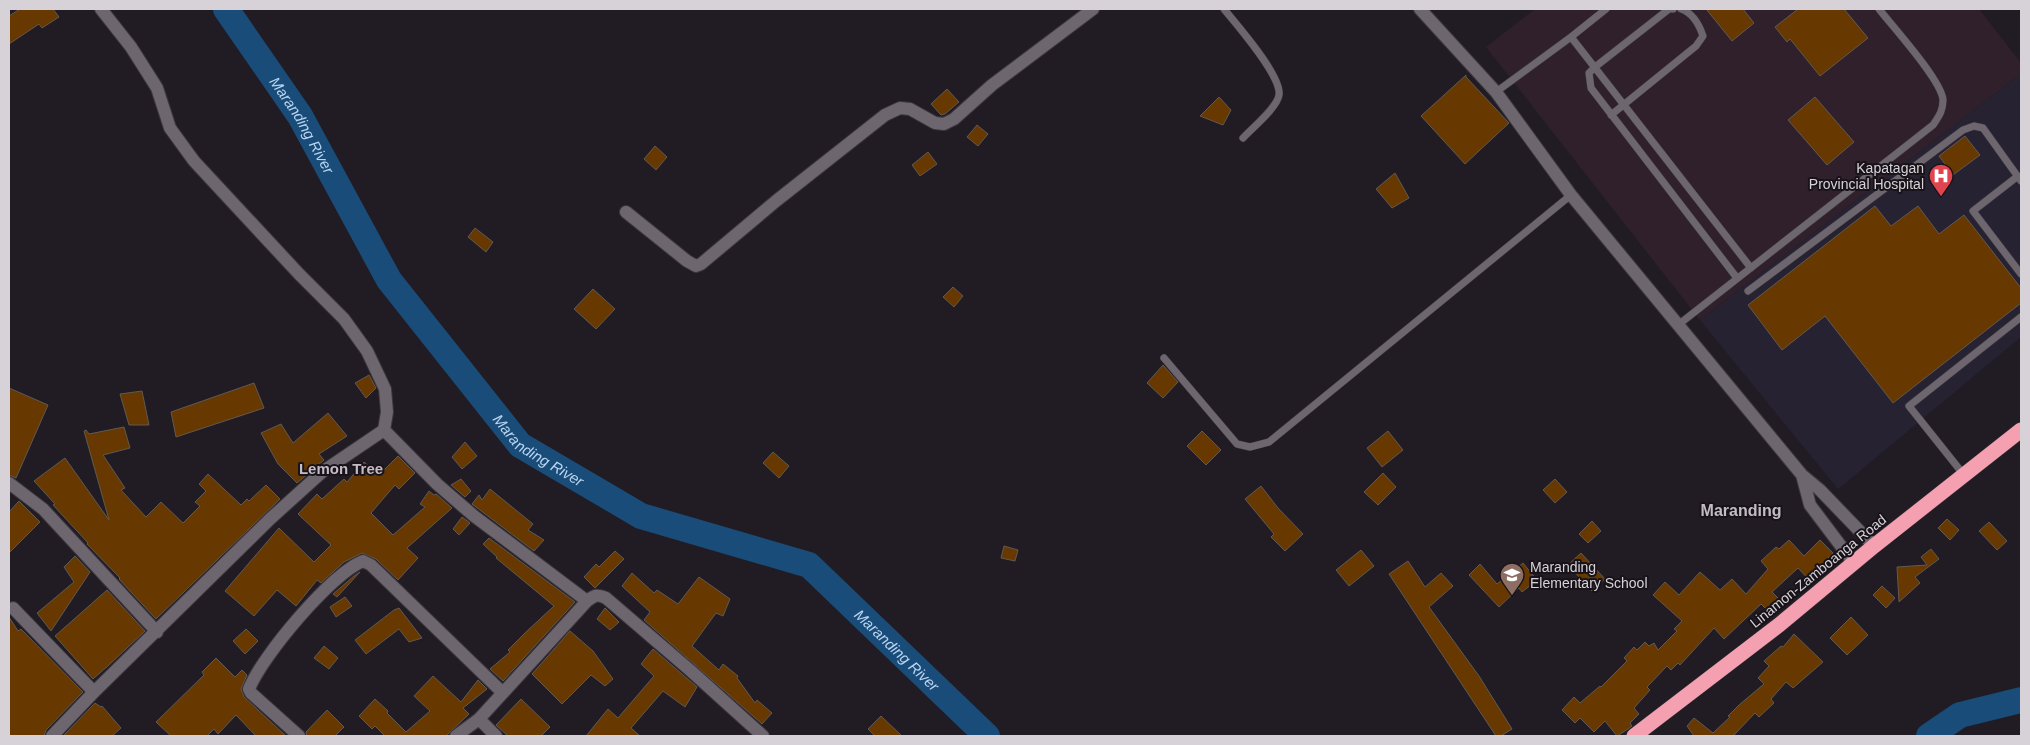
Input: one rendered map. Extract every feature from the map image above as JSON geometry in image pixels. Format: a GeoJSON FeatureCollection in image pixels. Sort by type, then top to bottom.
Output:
{"type":"FeatureCollection","features":[{"type":"Feature","properties":{"kind":"highway","name":"Linamon-Zamboanga Road"},"geometry":{"type":"LineString","coordinates":[[1634,736],[1779,625],[1853,562],[2021,430]]}},
{"type":"Feature","properties":{"kind":"street"},"geometry":{"type":"LineString","coordinates":[[52,736],[94,692],[270,520],[322,472],[384,430],[387,412],[385,389],[367,351],[344,319],[299,274],[194,161],[170,128],[157,88],[131,47],[101,9]]}},
{"type":"Feature","properties":{"kind":"street"},"geometry":{"type":"LineString","coordinates":[[626,212],[687,261],[696,266],[701,264],[776,201],[884,115],[900,108],[910,110],[935,123],[944,124],[954,119],[992,85],[1093,9]]}},
{"type":"Feature","properties":{"kind":"street"},"geometry":{"type":"LineString","coordinates":[[1420,9],[1496,92],[1571,195],[1802,475],[1820,490],[1874,546]]}},
{"type":"Feature","properties":{"kind":"street"},"geometry":{"type":"LineString","coordinates":[[384,430],[436,484],[474,516],[587,601]]}},
{"type":"Feature","properties":{"kind":"street"},"geometry":{"type":"LineString","coordinates":[[1802,475],[1810,505],[1853,562]]}},
{"type":"Feature","properties":{"kind":"street"},"geometry":{"type":"LineString","coordinates":[[9,483],[43,509],[157,632]]}},
{"type":"Feature","properties":{"kind":"street"},"geometry":{"type":"LineString","coordinates":[[299,736],[251,693],[249,689],[276,647],[298,618],[337,578],[354,564],[363,561],[371,565],[503,693]]}},
{"type":"Feature","properties":{"kind":"street"},"geometry":{"type":"LineString","coordinates":[[456,736],[479,719],[594,595],[606,598],[691,671],[761,736]]}},
{"type":"Feature","properties":{"kind":"street"},"geometry":{"type":"LineString","coordinates":[[13,608],[94,692]]}},
{"type":"Feature","properties":{"kind":"street"},"geometry":{"type":"LineString","coordinates":[[479,719],[496,736]]}},
{"type":"Feature","properties":{"kind":"lane"},"geometry":{"type":"LineString","coordinates":[[1224,9],[1269,67],[1279,85],[1280,96],[1276,104],[1242,138]]}},
{"type":"Feature","properties":{"kind":"lane"},"geometry":{"type":"LineString","coordinates":[[1496,92],[1606,9]]}},
{"type":"Feature","properties":{"kind":"lane"},"geometry":{"type":"LineString","coordinates":[[1673,9],[1669,9],[1595,66],[1589,73],[1591,88],[1737,278]]}},
{"type":"Feature","properties":{"kind":"lane"},"geometry":{"type":"LineString","coordinates":[[1611,115],[1696,46],[1703,36],[1700,26],[1688,11],[1681,9]]}},
{"type":"Feature","properties":{"kind":"lane"},"geometry":{"type":"LineString","coordinates":[[1678,325],[1933,125],[1942,112],[1943,98],[1937,83],[1879,9]]}},
{"type":"Feature","properties":{"kind":"lane"},"geometry":{"type":"LineString","coordinates":[[1571,37],[1751,268]]}},
{"type":"Feature","properties":{"kind":"lane"},"geometry":{"type":"LineString","coordinates":[[1748,291],[1963,130],[1974,126],[1982,128],[2020,178],[1973,211],[2021,274]]}},
{"type":"Feature","properties":{"kind":"lane"},"geometry":{"type":"LineString","coordinates":[[1164,358],[1237,444],[1250,447],[1269,442],[1571,195]]}},
{"type":"Feature","properties":{"kind":"lane"},"geometry":{"type":"LineString","coordinates":[[1964,475],[1908,406],[2021,318]]}},
{"type":"Feature","properties":{"kind":"shaded area"},"geometry":{"type":"Polygon","coordinates":[[[1535,9],[1979,9],[2021,63],[2021,74],[1700,320],[1486,47],[1535,9]]]}},
{"type":"Feature","properties":{"kind":"shaded area","name":"Kapatagan Provincial Hospital"},"geometry":{"type":"Polygon","coordinates":[[[2021,74],[2021,337],[1838,489],[1700,320],[2021,74]]]}},
{"type":"Feature","properties":{"kind":"building"},"geometry":{"type":"Polygon","coordinates":[[[20,9],[53,9],[59,17],[42,28],[39,24],[9,44],[9,16],[20,9]]]}},
{"type":"Feature","properties":{"kind":"building"},"geometry":{"type":"Polygon","coordinates":[[[1706,9],[1743,9],[1754,23],[1732,41],[1706,9]]]}},
{"type":"Feature","properties":{"kind":"building"},"geometry":{"type":"Polygon","coordinates":[[[1798,9],[1844,9],[1868,38],[1820,76],[1790,39],[1787,42],[1775,27],[1798,9]]]}},
{"type":"Feature","properties":{"kind":"building"},"geometry":{"type":"Polygon","coordinates":[[[1466,75],[1509,123],[1465,164],[1421,116],[1466,75]]]}},
{"type":"Feature","properties":{"kind":"building"},"geometry":{"type":"Polygon","coordinates":[[[947,89],[959,102],[945,114],[941,115],[931,104],[947,89]]]}},
{"type":"Feature","properties":{"kind":"building"},"geometry":{"type":"Polygon","coordinates":[[[1219,97],[1231,110],[1223,125],[1200,116],[1219,97]]]}},
{"type":"Feature","properties":{"kind":"building"},"geometry":{"type":"Polygon","coordinates":[[[1815,97],[1854,142],[1827,165],[1788,120],[1815,97]]]}},
{"type":"Feature","properties":{"kind":"building"},"geometry":{"type":"Polygon","coordinates":[[[977,125],[988,134],[978,146],[967,137],[977,125]]]}},
{"type":"Feature","properties":{"kind":"building"},"geometry":{"type":"Polygon","coordinates":[[[1965,136],[1980,155],[1953,175],[1939,156],[1965,136]]]}},
{"type":"Feature","properties":{"kind":"building"},"geometry":{"type":"Polygon","coordinates":[[[655,146],[667,157],[656,170],[644,159],[655,146]]]}},
{"type":"Feature","properties":{"kind":"building"},"geometry":{"type":"Polygon","coordinates":[[[928,152],[937,164],[920,176],[912,165],[928,152]]]}},
{"type":"Feature","properties":{"kind":"building"},"geometry":{"type":"Polygon","coordinates":[[[1395,173],[1409,198],[1392,208],[1376,189],[1395,173]]]}},
{"type":"Feature","properties":{"kind":"building"},"geometry":{"type":"Polygon","coordinates":[[[1875,206],[1891,226],[1918,206],[1939,234],[1964,215],[2021,288],[2021,303],[1893,403],[1825,316],[1782,350],[1748,305],[1875,206]]]}},
{"type":"Feature","properties":{"kind":"building"},"geometry":{"type":"Polygon","coordinates":[[[475,228],[493,242],[486,252],[468,237],[475,228]]]}},
{"type":"Feature","properties":{"kind":"building"},"geometry":{"type":"Polygon","coordinates":[[[953,287],[963,296],[954,307],[943,297],[953,287]]]}},
{"type":"Feature","properties":{"kind":"building"},"geometry":{"type":"Polygon","coordinates":[[[593,289],[615,309],[596,329],[574,309],[593,289]]]}},
{"type":"Feature","properties":{"kind":"building"},"geometry":{"type":"Polygon","coordinates":[[[1163,365],[1178,382],[1163,398],[1147,383],[1163,365]]]}},
{"type":"Feature","properties":{"kind":"building"},"geometry":{"type":"Polygon","coordinates":[[[369,375],[376,388],[366,398],[355,383],[369,375]]]}},
{"type":"Feature","properties":{"kind":"building"},"geometry":{"type":"Polygon","coordinates":[[[254,383],[264,408],[176,437],[171,412],[254,383]]]}},
{"type":"Feature","properties":{"kind":"building"},"geometry":{"type":"Polygon","coordinates":[[[9,388],[48,405],[16,478],[9,475],[9,388]]]}},
{"type":"Feature","properties":{"kind":"building"},"geometry":{"type":"Polygon","coordinates":[[[142,391],[149,425],[129,425],[120,394],[142,391]]]}},
{"type":"Feature","properties":{"kind":"building"},"geometry":{"type":"Polygon","coordinates":[[[328,413],[347,436],[319,454],[324,460],[297,483],[278,464],[261,433],[281,424],[293,443],[328,413]]]}},
{"type":"Feature","properties":{"kind":"building"},"geometry":{"type":"Polygon","coordinates":[[[124,427],[130,448],[103,455],[125,488],[121,490],[146,517],[161,502],[183,523],[200,506],[195,502],[206,491],[199,484],[208,474],[241,505],[247,499],[249,501],[266,485],[280,499],[156,619],[87,544],[34,481],[65,458],[109,520],[84,431],[86,430],[89,434],[124,427]]]}},
{"type":"Feature","properties":{"kind":"building"},"geometry":{"type":"Polygon","coordinates":[[[1202,431],[1221,450],[1206,465],[1187,446],[1202,431]]]}},
{"type":"Feature","properties":{"kind":"building"},"geometry":{"type":"Polygon","coordinates":[[[1388,431],[1403,450],[1382,467],[1367,448],[1388,431]]]}},
{"type":"Feature","properties":{"kind":"building"},"geometry":{"type":"Polygon","coordinates":[[[465,442],[477,456],[462,469],[452,457],[465,442]]]}},
{"type":"Feature","properties":{"kind":"building"},"geometry":{"type":"Polygon","coordinates":[[[773,452],[789,466],[779,478],[763,463],[773,452]]]}},
{"type":"Feature","properties":{"kind":"building"},"geometry":{"type":"Polygon","coordinates":[[[398,456],[415,473],[399,489],[395,485],[371,513],[393,535],[425,507],[420,504],[429,491],[434,495],[436,494],[452,508],[407,548],[418,558],[398,580],[376,559],[362,553],[344,562],[321,583],[317,580],[296,606],[277,590],[254,616],[225,591],[279,528],[314,562],[331,545],[298,514],[317,494],[322,499],[344,479],[347,482],[364,462],[379,475],[398,456]]]}},
{"type":"Feature","properties":{"kind":"building"},"geometry":{"type":"Polygon","coordinates":[[[1383,473],[1396,487],[1378,505],[1364,492],[1383,473]]]}},
{"type":"Feature","properties":{"kind":"building"},"geometry":{"type":"Polygon","coordinates":[[[461,479],[471,491],[465,497],[451,485],[461,479]]]}},
{"type":"Feature","properties":{"kind":"building"},"geometry":{"type":"Polygon","coordinates":[[[1555,479],[1567,492],[1555,503],[1543,490],[1555,479]]]}},
{"type":"Feature","properties":{"kind":"building"},"geometry":{"type":"Polygon","coordinates":[[[1261,486],[1278,508],[1303,534],[1285,551],[1271,537],[1274,534],[1245,499],[1261,486]]]}},
{"type":"Feature","properties":{"kind":"building"},"geometry":{"type":"Polygon","coordinates":[[[490,489],[533,524],[528,530],[544,540],[534,551],[472,504],[479,495],[482,500],[490,489]]]}},
{"type":"Feature","properties":{"kind":"building"},"geometry":{"type":"Polygon","coordinates":[[[19,501],[40,522],[9,553],[9,512],[19,501]]]}},
{"type":"Feature","properties":{"kind":"building"},"geometry":{"type":"Polygon","coordinates":[[[462,517],[470,523],[459,535],[453,529],[462,517]]]}},
{"type":"Feature","properties":{"kind":"building"},"geometry":{"type":"Polygon","coordinates":[[[1947,519],[1959,530],[1950,540],[1938,528],[1947,519]]]}},
{"type":"Feature","properties":{"kind":"building"},"geometry":{"type":"Polygon","coordinates":[[[1592,521],[1601,531],[1588,543],[1579,534],[1592,521]]]}},
{"type":"Feature","properties":{"kind":"building"},"geometry":{"type":"Polygon","coordinates":[[[1989,522],[2007,541],[1997,550],[1979,531],[1989,522]]]}},
{"type":"Feature","properties":{"kind":"building"},"geometry":{"type":"Polygon","coordinates":[[[489,538],[575,602],[503,681],[490,669],[510,652],[508,650],[554,606],[496,558],[483,544],[489,538]]]}},
{"type":"Feature","properties":{"kind":"building"},"geometry":{"type":"Polygon","coordinates":[[[1789,540],[1804,556],[1820,540],[1833,553],[1822,564],[1827,569],[1812,583],[1798,568],[1772,592],[1779,599],[1768,611],[1761,604],[1724,639],[1714,628],[1680,665],[1678,663],[1671,670],[1667,666],[1647,687],[1650,690],[1634,708],[1639,714],[1630,723],[1632,726],[1628,729],[1617,736],[1605,721],[1594,732],[1580,718],[1575,723],[1562,710],[1574,697],[1580,703],[1601,687],[1627,661],[1624,658],[1634,647],[1637,650],[1645,642],[1649,646],[1654,643],[1658,650],[1677,631],[1674,629],[1682,621],[1653,595],[1665,582],[1679,595],[1700,572],[1720,590],[1732,579],[1746,594],[1768,569],[1761,561],[1776,547],[1779,549],[1789,540]]]}},
{"type":"Feature","properties":{"kind":"building"},"geometry":{"type":"Polygon","coordinates":[[[1004,546],[1018,550],[1015,561],[1001,558],[1004,546]]]}},
{"type":"Feature","properties":{"kind":"building"},"geometry":{"type":"Polygon","coordinates":[[[1931,549],[1939,559],[1915,577],[1920,583],[1899,602],[1897,567],[1927,565],[1921,557],[1931,549]]]}},
{"type":"Feature","properties":{"kind":"building"},"geometry":{"type":"Polygon","coordinates":[[[1361,550],[1374,566],[1349,586],[1336,570],[1361,550]]]}},
{"type":"Feature","properties":{"kind":"building"},"geometry":{"type":"Polygon","coordinates":[[[615,551],[624,559],[595,588],[584,577],[596,564],[599,567],[615,551]]]}},
{"type":"Feature","properties":{"kind":"building"},"geometry":{"type":"Polygon","coordinates":[[[1581,553],[1605,579],[1592,591],[1568,565],[1581,553]]]}},
{"type":"Feature","properties":{"kind":"building"},"geometry":{"type":"Polygon","coordinates":[[[75,556],[90,572],[51,631],[37,613],[74,582],[64,567],[75,556]]]}},
{"type":"Feature","properties":{"kind":"building"},"geometry":{"type":"Polygon","coordinates":[[[1408,561],[1425,587],[1441,573],[1453,586],[1429,607],[1479,676],[1512,729],[1501,736],[1496,736],[1389,574],[1408,561]]]}},
{"type":"Feature","properties":{"kind":"building"},"geometry":{"type":"Polygon","coordinates":[[[1523,563],[1537,580],[1522,592],[1519,588],[1499,607],[1469,575],[1480,564],[1497,584],[1523,563]]]}},
{"type":"Feature","properties":{"kind":"building"},"geometry":{"type":"Polygon","coordinates":[[[360,572],[337,597],[333,594],[354,576],[360,572]]]}},
{"type":"Feature","properties":{"kind":"building"},"geometry":{"type":"Polygon","coordinates":[[[632,573],[654,593],[657,590],[678,604],[699,577],[730,599],[723,616],[716,613],[692,646],[719,670],[723,664],[738,676],[737,678],[755,703],[757,700],[772,713],[762,724],[644,620],[650,612],[622,586],[632,573]]]}},
{"type":"Feature","properties":{"kind":"building"},"geometry":{"type":"Polygon","coordinates":[[[1882,586],[1895,598],[1886,608],[1873,595],[1882,586]]]}},
{"type":"Feature","properties":{"kind":"building"},"geometry":{"type":"Polygon","coordinates":[[[107,590],[145,631],[93,679],[55,636],[107,590]]]}},
{"type":"Feature","properties":{"kind":"building"},"geometry":{"type":"Polygon","coordinates":[[[345,597],[352,606],[336,617],[330,607],[345,597]]]}},
{"type":"Feature","properties":{"kind":"building"},"geometry":{"type":"Polygon","coordinates":[[[399,608],[422,638],[409,642],[399,629],[366,654],[355,640],[399,608]]]}},
{"type":"Feature","properties":{"kind":"building"},"geometry":{"type":"Polygon","coordinates":[[[605,608],[619,622],[610,630],[597,619],[605,608]]]}},
{"type":"Feature","properties":{"kind":"building"},"geometry":{"type":"Polygon","coordinates":[[[9,617],[18,631],[21,629],[83,692],[46,730],[44,736],[9,736],[9,617]]]}},
{"type":"Feature","properties":{"kind":"building"},"geometry":{"type":"Polygon","coordinates":[[[1851,617],[1868,635],[1847,655],[1830,638],[1851,617]]]}},
{"type":"Feature","properties":{"kind":"building"},"geometry":{"type":"Polygon","coordinates":[[[246,629],[258,641],[245,654],[233,641],[246,629]]]}},
{"type":"Feature","properties":{"kind":"building"},"geometry":{"type":"Polygon","coordinates":[[[570,631],[593,651],[613,679],[605,686],[591,675],[562,704],[532,674],[570,631]]]}},
{"type":"Feature","properties":{"kind":"building"},"geometry":{"type":"Polygon","coordinates":[[[1794,634],[1823,662],[1793,688],[1786,682],[1771,699],[1774,703],[1759,717],[1755,713],[1733,736],[1694,736],[1687,726],[1694,718],[1713,733],[1730,717],[1728,716],[1739,705],[1764,684],[1758,678],[1769,666],[1764,661],[1781,646],[1783,647],[1794,634]]]}},
{"type":"Feature","properties":{"kind":"building"},"geometry":{"type":"Polygon","coordinates":[[[324,646],[338,658],[329,669],[314,658],[324,646]]]}},
{"type":"Feature","properties":{"kind":"building"},"geometry":{"type":"Polygon","coordinates":[[[653,649],[697,687],[685,707],[663,691],[631,728],[640,736],[586,736],[608,709],[618,718],[654,676],[641,664],[653,649]]]}},
{"type":"Feature","properties":{"kind":"building"},"geometry":{"type":"Polygon","coordinates":[[[216,658],[235,677],[242,670],[247,675],[241,689],[244,697],[286,736],[256,736],[236,715],[218,734],[214,729],[207,736],[171,736],[156,722],[204,675],[202,672],[216,658]]]}},
{"type":"Feature","properties":{"kind":"building"},"geometry":{"type":"Polygon","coordinates":[[[433,676],[461,702],[478,680],[487,689],[463,708],[469,714],[446,736],[385,736],[375,726],[372,729],[359,716],[375,699],[406,732],[430,711],[414,696],[433,676]]]}},
{"type":"Feature","properties":{"kind":"building"},"geometry":{"type":"Polygon","coordinates":[[[521,699],[550,727],[541,736],[508,736],[496,725],[521,699]]]}},
{"type":"Feature","properties":{"kind":"building"},"geometry":{"type":"Polygon","coordinates":[[[95,703],[102,706],[121,728],[112,736],[63,736],[95,703]]]}},
{"type":"Feature","properties":{"kind":"building"},"geometry":{"type":"Polygon","coordinates":[[[327,710],[344,727],[335,736],[307,736],[306,732],[327,710]]]}},
{"type":"Feature","properties":{"kind":"building"},"geometry":{"type":"Polygon","coordinates":[[[881,716],[902,736],[875,736],[868,729],[881,716]]]}},
{"type":"Feature","properties":{"kind":"waterway","name":"Maranding River"},"geometry":{"type":"LineString","coordinates":[[226,9],[300,116],[389,280],[520,445],[641,516],[809,565],[987,736]]}},
{"type":"Feature","properties":{"kind":"waterway","name":"Maranding River"},"geometry":{"type":"LineString","coordinates":[[1929,736],[1960,715],[2021,700]]}},
{"type":"Feature","properties":{"kind":"place","name":"Kapatagan Provincial Hospital"},"geometry":{"type":"Point","coordinates":[1941,197]}},
{"type":"Feature","properties":{"kind":"place","name":"Maranding Elementary School"},"geometry":{"type":"Point","coordinates":[1512,596]}},
{"type":"Feature","properties":{"kind":"district","name":"Lemon Tree"},"geometry":{"type":"Point","coordinates":[341,468]}},
{"type":"Feature","properties":{"kind":"district","name":"Maranding"},"geometry":{"type":"Point","coordinates":[1741,510]}}]}
